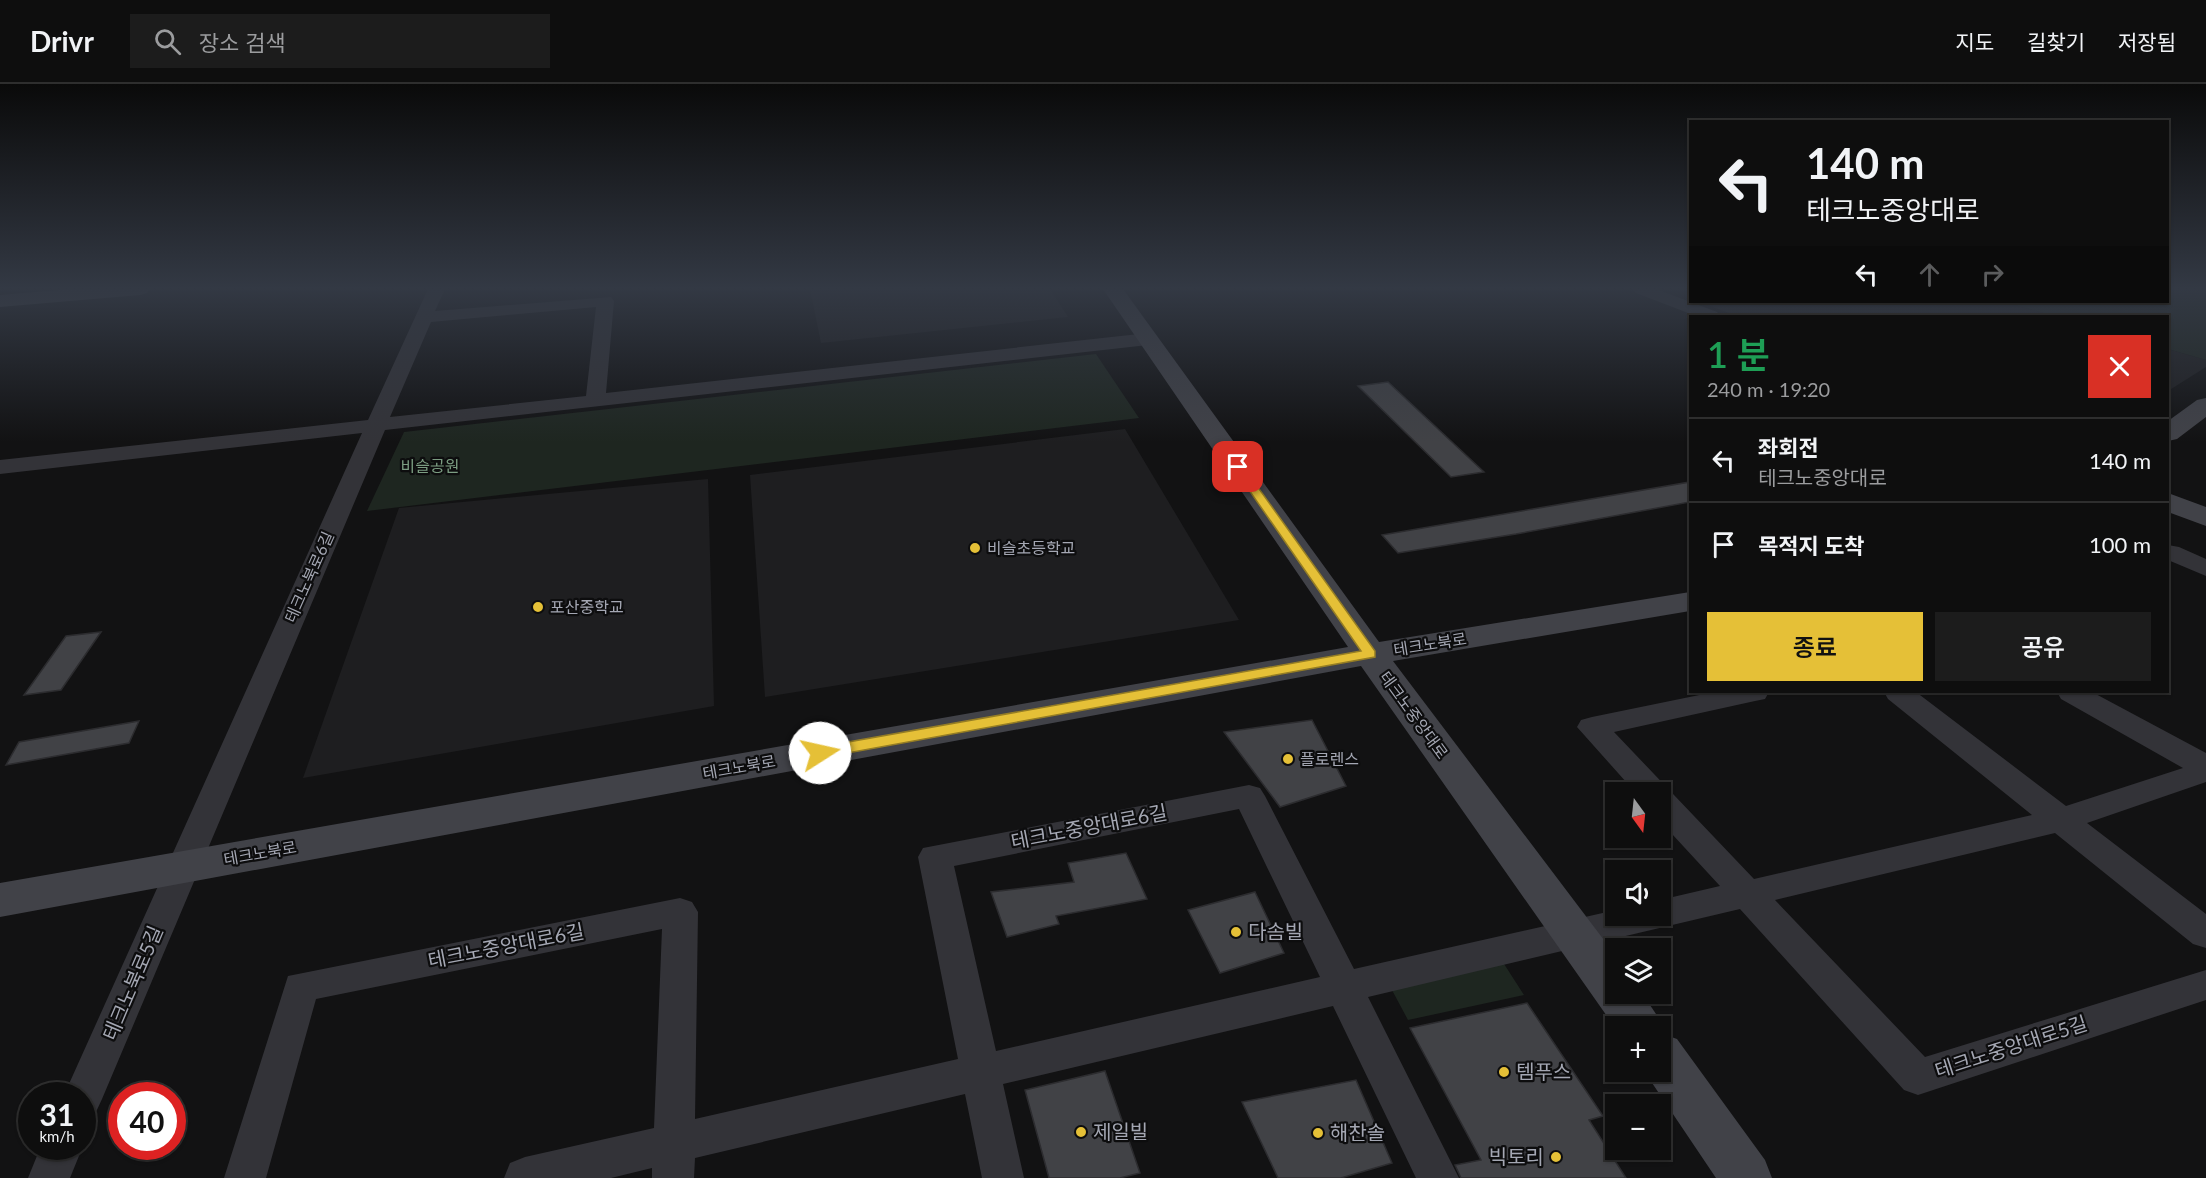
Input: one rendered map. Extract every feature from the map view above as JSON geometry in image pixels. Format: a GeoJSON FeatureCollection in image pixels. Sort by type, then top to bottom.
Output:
{"type":"FeatureCollection","features":[{"type":"Feature","properties":{"kind":"main road","name":"테크노중앙대로"},"geometry":{"type":"LineString","coordinates":[[1149,340],[1370,654],[1605,978]]}},
{"type":"Feature","properties":{"kind":"main road"},"geometry":{"type":"LineString","coordinates":[[2169,433],[2206,405]]}},
{"type":"Feature","properties":{"kind":"main road"},"geometry":{"type":"LineString","coordinates":[[2169,502],[2206,517]]}},
{"type":"Feature","properties":{"kind":"main road","name":"테크노북로"},"geometry":{"type":"LineString","coordinates":[[0,900],[1370,654],[1689,601]]}},
{"type":"Feature","properties":{"kind":"main road"},"geometry":{"type":"LineString","coordinates":[[1671,1070],[1746,1178]]}},
{"type":"Feature","properties":{"kind":"street","name":"테크노북로6길"},"geometry":{"type":"LineString","coordinates":[[183,867],[413,340]]}},
{"type":"Feature","properties":{"kind":"street"},"geometry":{"type":"LineString","coordinates":[[595,402],[601,340]]}},
{"type":"Feature","properties":{"kind":"street"},"geometry":{"type":"LineString","coordinates":[[0,468],[1139,340]]}},
{"type":"Feature","properties":{"kind":"street"},"geometry":{"type":"LineString","coordinates":[[2169,552],[2206,568]]}},
{"type":"Feature","properties":{"kind":"street"},"geometry":{"type":"LineString","coordinates":[[1644,782],[1592,727],[1750,693]]}},
{"type":"Feature","properties":{"kind":"street"},"geometry":{"type":"LineString","coordinates":[[1899,693],[2206,934]]}},
{"type":"Feature","properties":{"kind":"street"},"geometry":{"type":"LineString","coordinates":[[2073,693],[2206,769]]}},
{"type":"Feature","properties":{"kind":"street"},"geometry":{"type":"LineString","coordinates":[[1671,911],[2061,820],[2206,769]]}},
{"type":"Feature","properties":{"kind":"street","name":"테크노중앙대로6길"},"geometry":{"type":"LineString","coordinates":[[1002,1178],[934,857],[1249,796],[1346,987],[1438,1178]]}},
{"type":"Feature","properties":{"kind":"street","name":"테크노중앙대로5길"},"geometry":{"type":"LineString","coordinates":[[1671,812],[1918,1077],[2206,985]]}},
{"type":"Feature","properties":{"kind":"street","name":"테크노북로5길"},"geometry":{"type":"LineString","coordinates":[[89,1082],[183,867]]}},
{"type":"Feature","properties":{"kind":"street","name":"테크노중앙대로6길"},"geometry":{"type":"LineString","coordinates":[[245,1178],[301,987],[680,912],[673,1161]]}},
{"type":"Feature","properties":{"kind":"street"},"geometry":{"type":"LineString","coordinates":[[525,1178],[673,1161],[980,1072],[1608,926]]}},
{"type":"Feature","properties":{"kind":"street"},"geometry":{"type":"LineString","coordinates":[[49,1178],[56,1160]]}},
{"type":"Feature","properties":{"kind":"shaded area"},"geometry":{"type":"Polygon","coordinates":[[[820,340],[849,340],[821,343],[820,340]]]}},
{"type":"Feature","properties":{"kind":"shaded area"},"geometry":{"type":"Polygon","coordinates":[[[2169,349],[2206,360],[2206,367],[2169,390],[2169,349]]]}},
{"type":"Feature","properties":{"kind":"shaded area","name":"비슬초등학교"},"geometry":{"type":"Polygon","coordinates":[[[1125,429],[1239,620],[765,697],[750,475],[1125,429]]]}},
{"type":"Feature","properties":{"kind":"shaded area","name":"포산중학교"},"geometry":{"type":"Polygon","coordinates":[[[708,479],[714,706],[303,778],[399,508],[708,479]]]}},
{"type":"Feature","properties":{"kind":"green space"},"geometry":{"type":"Polygon","coordinates":[[[2169,340],[2206,340],[2206,360],[2169,349],[2169,340]]]}},
{"type":"Feature","properties":{"kind":"green space","name":"비슬공원"},"geometry":{"type":"Polygon","coordinates":[[[1096,354],[1139,418],[367,511],[404,432],[1096,354]]]}},
{"type":"Feature","properties":{"kind":"green space"},"geometry":{"type":"Polygon","coordinates":[[[1497,953],[1524,995],[1408,1020],[1385,977],[1497,953]]]}},
{"type":"Feature","properties":{"kind":"building"},"geometry":{"type":"Polygon","coordinates":[[[1388,382],[1484,472],[1451,477],[1358,386],[1388,382]]]}},
{"type":"Feature","properties":{"kind":"building"},"geometry":{"type":"Polygon","coordinates":[[[1689,482],[1689,502],[1516,534],[1398,553],[1382,535],[1689,482]]]}},
{"type":"Feature","properties":{"kind":"building"},"geometry":{"type":"Polygon","coordinates":[[[101,632],[61,690],[24,695],[66,636],[101,632]]]}},
{"type":"Feature","properties":{"kind":"building","name":"플로렌스"},"geometry":{"type":"Polygon","coordinates":[[[1312,720],[1346,786],[1280,807],[1224,732],[1312,720]]]}},
{"type":"Feature","properties":{"kind":"building"},"geometry":{"type":"Polygon","coordinates":[[[139,721],[129,743],[6,765],[19,742],[139,721]]]}},
{"type":"Feature","properties":{"kind":"building"},"geometry":{"type":"Polygon","coordinates":[[[1126,853],[1147,899],[1056,916],[1059,924],[1007,937],[991,892],[1074,882],[1068,863],[1126,853]]]}},
{"type":"Feature","properties":{"kind":"building","name":"다솜빌"},"geometry":{"type":"Polygon","coordinates":[[[1255,892],[1284,953],[1220,973],[1188,910],[1255,892]]]}},
{"type":"Feature","properties":{"kind":"building","name":"템푸스"},"geometry":{"type":"Polygon","coordinates":[[[1527,1003],[1603,1116],[1589,1120],[1605,1145],[1605,1160],[1615,1160],[1626,1178],[1461,1178],[1455,1165],[1481,1160],[1410,1028],[1527,1003]]]}},
{"type":"Feature","properties":{"kind":"building","name":"제일빌"},"geometry":{"type":"Polygon","coordinates":[[[1105,1071],[1140,1173],[1120,1178],[1049,1178],[1025,1090],[1105,1071]]]}},
{"type":"Feature","properties":{"kind":"building","name":"해찬솔"},"geometry":{"type":"Polygon","coordinates":[[[1356,1080],[1392,1163],[1341,1178],[1278,1178],[1242,1102],[1356,1080]]]}},
{"type":"Feature","properties":{"kind":"place","name":"비슬초등학교"},"geometry":{"type":"Point","coordinates":[975,548]}},
{"type":"Feature","properties":{"kind":"place","name":"포산중학교"},"geometry":{"type":"Point","coordinates":[538,607]}},
{"type":"Feature","properties":{"kind":"place","name":"플로렌스"},"geometry":{"type":"Point","coordinates":[1288,759]}},
{"type":"Feature","properties":{"kind":"place","name":"다솜빌"},"geometry":{"type":"Point","coordinates":[1236,932]}},
{"type":"Feature","properties":{"kind":"place","name":"템푸스"},"geometry":{"type":"Point","coordinates":[1504,1072]}},
{"type":"Feature","properties":{"kind":"place","name":"제일빌"},"geometry":{"type":"Point","coordinates":[1081,1132]}},
{"type":"Feature","properties":{"kind":"place","name":"해찬솔"},"geometry":{"type":"Point","coordinates":[1318,1133]}},
{"type":"Feature","properties":{"kind":"place","name":"빅토리"},"geometry":{"type":"Point","coordinates":[1556,1157]}},
{"type":"Feature","properties":{"kind":"route"},"geometry":{"type":"LineString","coordinates":[[820,753],[1370,654],[1238,467]]}}]}
